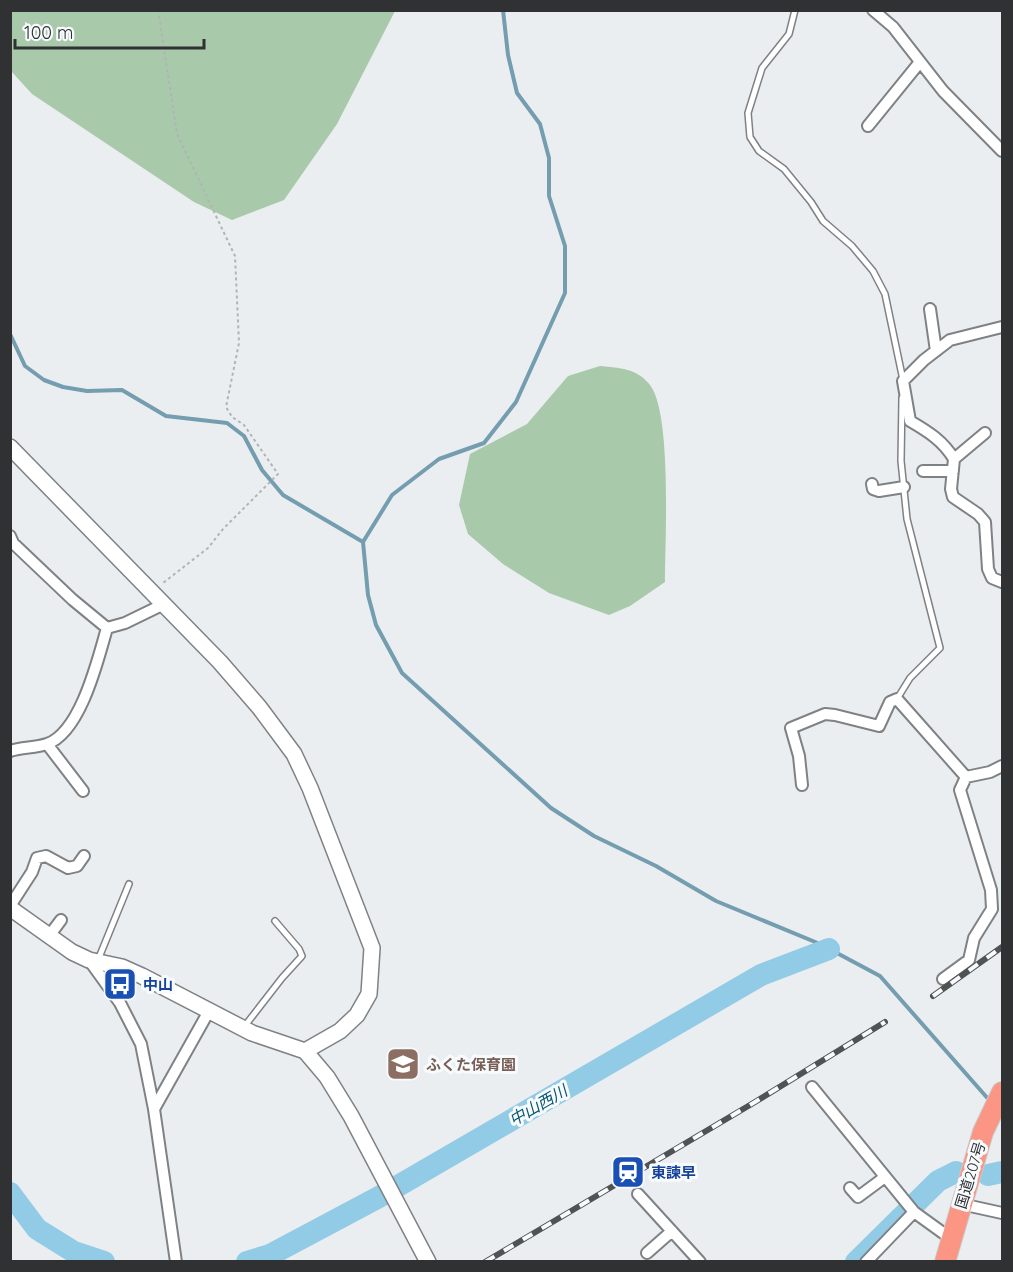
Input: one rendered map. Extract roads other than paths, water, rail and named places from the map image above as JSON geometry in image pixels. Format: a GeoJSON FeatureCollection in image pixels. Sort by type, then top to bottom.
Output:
{"type":"FeatureCollection","features":[{"type":"Feature","properties":{"kind":"highway","name":"国道207号"},"geometry":{"type":"LineString","coordinates":[[945,1262],[950,1238],[983,1132],[1002,1092]]}},
{"type":"Feature","properties":{"kind":"street"},"geometry":{"type":"LineString","coordinates":[[873,10],[893,27],[943,91],[1002,151]]}},
{"type":"Feature","properties":{"kind":"street"},"geometry":{"type":"LineString","coordinates":[[868,126],[920,62]]}},
{"type":"Feature","properties":{"kind":"street"},"geometry":{"type":"LineString","coordinates":[[930,309],[936,351]]}},
{"type":"Feature","properties":{"kind":"street"},"geometry":{"type":"LineString","coordinates":[[1002,327],[950,340],[924,360],[903,381],[910,421],[934,435],[946,446],[954,459],[951,489],[953,497],[978,514],[985,522],[988,569],[992,578],[1002,582]]}},
{"type":"Feature","properties":{"kind":"street"},"geometry":{"type":"LineString","coordinates":[[954,459],[985,433]]}},
{"type":"Feature","properties":{"kind":"street"},"geometry":{"type":"LineString","coordinates":[[10,447],[220,662],[259,707],[294,754],[310,788],[372,948],[369,994],[357,1015],[340,1031],[305,1051]]}},
{"type":"Feature","properties":{"kind":"street"},"geometry":{"type":"LineString","coordinates":[[922,471],[953,471]]}},
{"type":"Feature","properties":{"kind":"street"},"geometry":{"type":"LineString","coordinates":[[872,484],[873,489],[879,491],[904,487]]}},
{"type":"Feature","properties":{"kind":"street"},"geometry":{"type":"LineString","coordinates":[[10,537],[13,543],[73,600],[107,628]]}},
{"type":"Feature","properties":{"kind":"street"},"geometry":{"type":"LineString","coordinates":[[107,628],[124,623],[162,605]]}},
{"type":"Feature","properties":{"kind":"street"},"geometry":{"type":"LineString","coordinates":[[10,751],[47,744],[65,731],[81,706],[107,628]]}},
{"type":"Feature","properties":{"kind":"street"},"geometry":{"type":"LineString","coordinates":[[802,785],[799,756],[791,728],[825,714],[879,726],[890,702],[897,699],[966,777]]}},
{"type":"Feature","properties":{"kind":"street"},"geometry":{"type":"LineString","coordinates":[[47,744],[83,791]]}},
{"type":"Feature","properties":{"kind":"street"},"geometry":{"type":"LineString","coordinates":[[966,777],[990,772],[1002,766]]}},
{"type":"Feature","properties":{"kind":"street"},"geometry":{"type":"LineString","coordinates":[[943,979],[969,960],[974,938],[992,909],[991,890],[960,790],[966,777]]}},
{"type":"Feature","properties":{"kind":"street"},"geometry":{"type":"LineString","coordinates":[[84,856],[77,866],[68,868],[46,856],[34,855],[32,872],[10,907],[72,952],[93,961],[122,967],[243,1028],[305,1051],[327,1077],[351,1116],[428,1262]]}},
{"type":"Feature","properties":{"kind":"street"},"geometry":{"type":"LineString","coordinates":[[49,936],[61,920]]}},
{"type":"Feature","properties":{"kind":"street"},"geometry":{"type":"LineString","coordinates":[[93,961],[120,1003],[141,1044],[154,1109],[176,1262]]}},
{"type":"Feature","properties":{"kind":"street"},"geometry":{"type":"LineString","coordinates":[[154,1109],[209,1011]]}},
{"type":"Feature","properties":{"kind":"street"},"geometry":{"type":"LineString","coordinates":[[812,1087],[912,1210],[950,1238]]}},
{"type":"Feature","properties":{"kind":"street"},"geometry":{"type":"LineString","coordinates":[[850,1188],[858,1197],[885,1177]]}},
{"type":"Feature","properties":{"kind":"street"},"geometry":{"type":"LineString","coordinates":[[638,1194],[700,1262]]}},
{"type":"Feature","properties":{"kind":"street"},"geometry":{"type":"LineString","coordinates":[[961,1204],[1002,1213]]}},
{"type":"Feature","properties":{"kind":"street"},"geometry":{"type":"LineString","coordinates":[[866,1262],[912,1210]]}},
{"type":"Feature","properties":{"kind":"street"},"geometry":{"type":"LineString","coordinates":[[647,1253],[672,1231]]}},
{"type":"Feature","properties":{"kind":"lane"},"geometry":{"type":"LineString","coordinates":[[795,10],[789,34],[762,68],[748,113],[750,137],[759,151],[784,169],[811,202],[823,221],[852,246],[873,271],[885,294],[903,381],[901,461],[907,519],[940,648],[910,678],[897,699]]}},
{"type":"Feature","properties":{"kind":"lane"},"geometry":{"type":"LineString","coordinates":[[93,961],[129,884]]}},
{"type":"Feature","properties":{"kind":"lane"},"geometry":{"type":"LineString","coordinates":[[243,1028],[302,956],[299,949],[275,921]]}},
{"type":"Feature","properties":{"kind":"waterway"},"geometry":{"type":"LineString","coordinates":[[503,10],[508,55],[517,93],[540,124],[549,158],[549,196],[565,246],[565,293],[516,402],[484,443],[439,459],[392,495],[363,542],[368,595],[376,625],[402,673],[551,808],[594,836],[656,866],[716,901],[820,944],[880,976],[990,1101]]}},
{"type":"Feature","properties":{"kind":"waterway"},"geometry":{"type":"LineString","coordinates":[[10,334],[25,366],[44,380],[63,387],[87,391],[122,390],[166,416],[227,423],[244,436],[262,470],[283,495],[363,542]]}},
{"type":"Feature","properties":{"kind":"waterway","name":"中山西川"},"geometry":{"type":"LineString","coordinates":[[247,1262],[270,1255],[379,1197],[761,975],[829,949]]}},
{"type":"Feature","properties":{"kind":"waterway","name":"中山西川"},"geometry":{"type":"LineString","coordinates":[[856,1262],[938,1181],[956,1172]]}},
{"type":"Feature","properties":{"kind":"waterway","name":"中山西川"},"geometry":{"type":"LineString","coordinates":[[988,1175],[1002,1172]]}},
{"type":"Feature","properties":{"kind":"waterway","name":"中山西川"},"geometry":{"type":"LineString","coordinates":[[10,1193],[37,1229],[74,1252],[104,1262]]}},
{"type":"Feature","properties":{"kind":"railway"},"geometry":{"type":"LineString","coordinates":[[933,996],[1002,947]]}},
{"type":"Feature","properties":{"kind":"railway"},"geometry":{"type":"LineString","coordinates":[[485,1262],[885,1022]]}},
{"type":"Feature","properties":{"kind":"place","name":"中山"},"geometry":{"type":"Point","coordinates":[120,984]}},
{"type":"Feature","properties":{"kind":"place","name":"ふくた保育園"},"geometry":{"type":"Point","coordinates":[403,1064]}},
{"type":"Feature","properties":{"kind":"place","name":"東諫早"},"geometry":{"type":"Point","coordinates":[628,1172]}}]}
